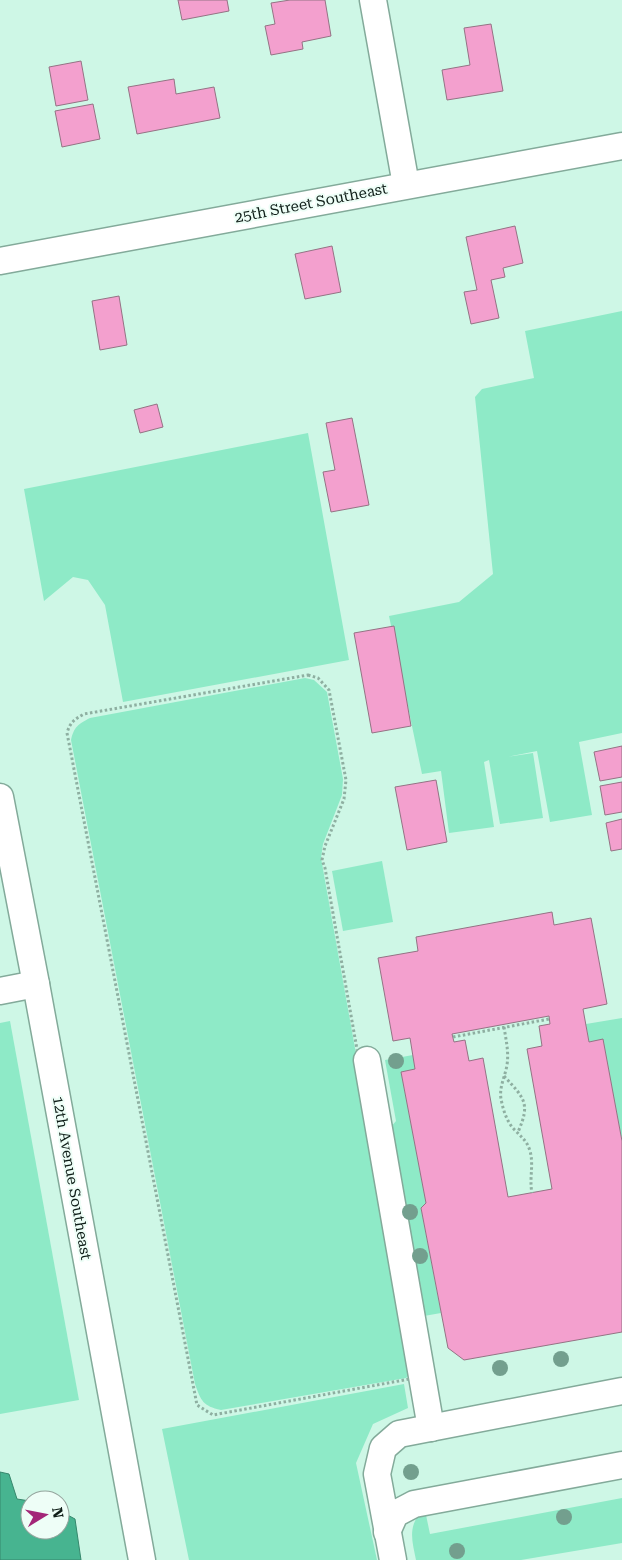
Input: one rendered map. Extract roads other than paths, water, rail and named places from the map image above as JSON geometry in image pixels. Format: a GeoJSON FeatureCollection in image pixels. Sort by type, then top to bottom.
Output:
{"type":"FeatureCollection","features":[{"type":"Feature","properties":{"kind":"street"},"geometry":{"type":"LineString","coordinates":[[373,0],[406,185]]}},
{"type":"Feature","properties":{"kind":"street","name":"25th Street Southeast"},"geometry":{"type":"LineString","coordinates":[[0,261],[622,146]]}},
{"type":"Feature","properties":{"kind":"street","name":"12th Avenue Southeast"},"geometry":{"type":"LineString","coordinates":[[0,797],[142,1560]]}},
{"type":"Feature","properties":{"kind":"street"},"geometry":{"type":"LineString","coordinates":[[0,991],[36,984]]}},
{"type":"Feature","properties":{"kind":"street"},"geometry":{"type":"LineString","coordinates":[[367,1060],[431,1428]]}},
{"type":"Feature","properties":{"kind":"street"},"geometry":{"type":"LineString","coordinates":[[393,1560],[377,1474],[382,1448],[399,1434],[622,1391]]}},
{"type":"Feature","properties":{"kind":"street"},"geometry":{"type":"LineString","coordinates":[[387,1532],[394,1514],[414,1504],[622,1465]]}}]}
